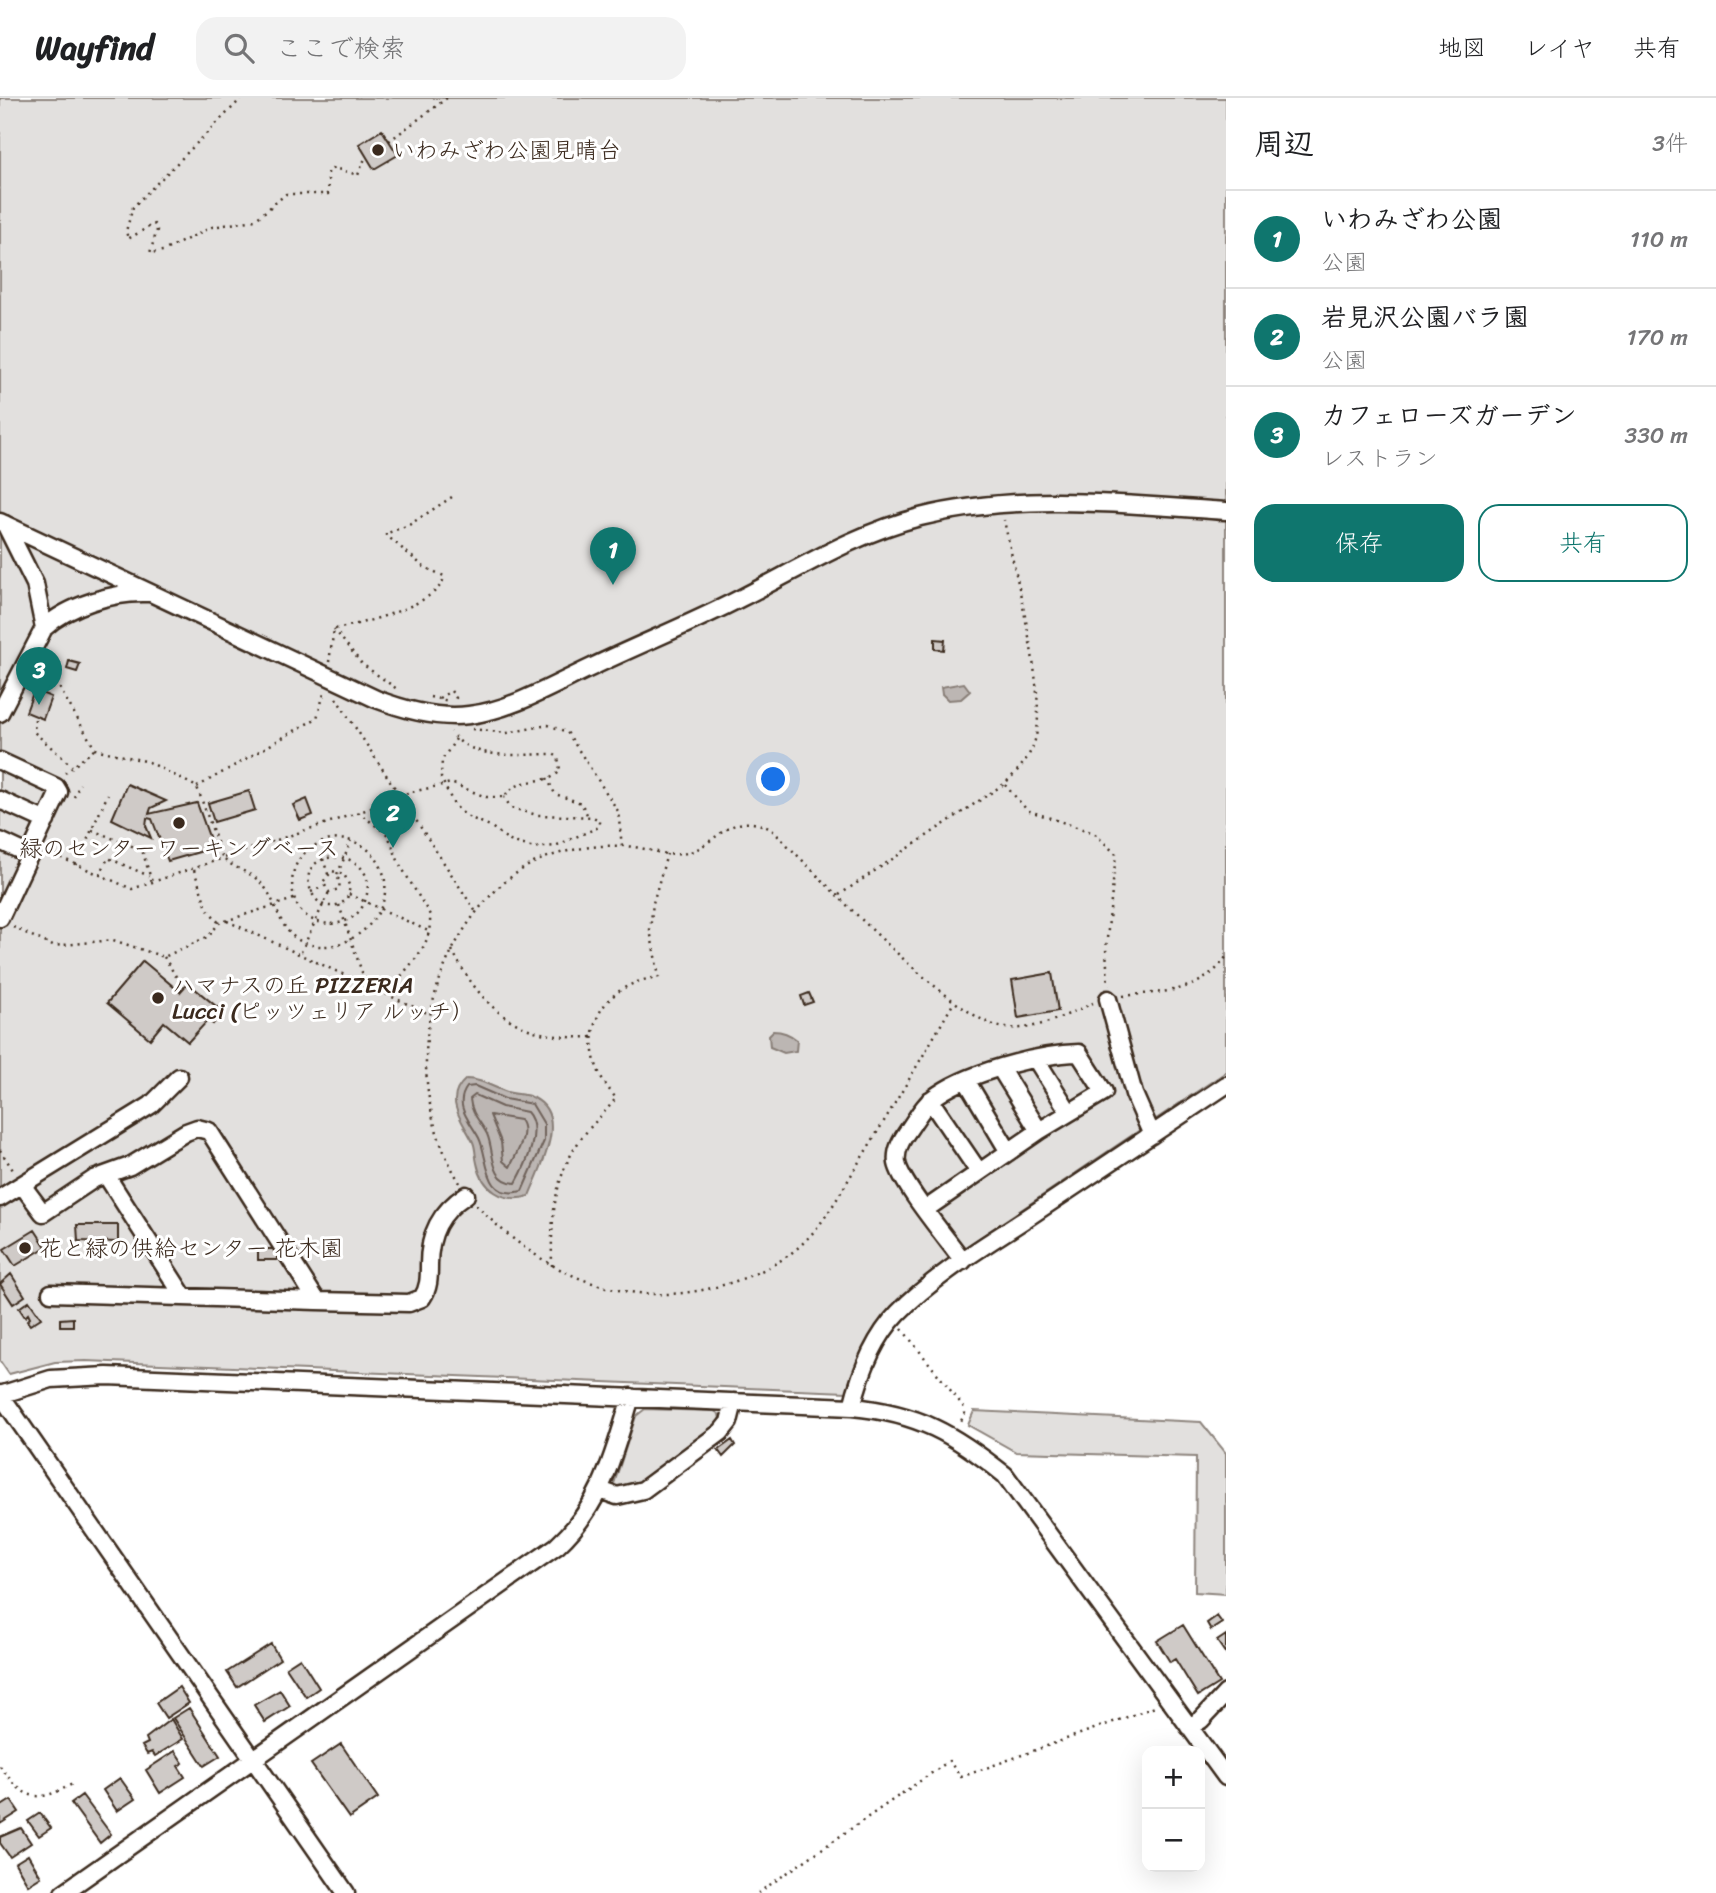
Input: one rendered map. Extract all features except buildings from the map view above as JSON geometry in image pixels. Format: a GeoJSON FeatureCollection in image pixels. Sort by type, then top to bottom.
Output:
{"type":"FeatureCollection","features":[{"type":"Feature","properties":{"kind":"street"},"geometry":{"type":"LineString","coordinates":[[2,523],[393,705],[452,716],[485,713],[524,699],[739,599],[867,535],[920,517],[1001,503],[1089,501],[1226,511]]}},
{"type":"Feature","properties":{"kind":"street"},"geometry":{"type":"LineString","coordinates":[[2,523],[35,584],[44,628]]}},
{"type":"Feature","properties":{"kind":"street"},"geometry":{"type":"LineString","coordinates":[[0,713],[44,628],[70,610],[133,592],[149,593]]}},
{"type":"Feature","properties":{"kind":"street"},"geometry":{"type":"LineString","coordinates":[[0,761],[56,787],[60,792],[30,855],[7,885],[7,923]]}},
{"type":"Feature","properties":{"kind":"street"},"geometry":{"type":"LineString","coordinates":[[0,800],[46,821]]}},
{"type":"Feature","properties":{"kind":"street"},"geometry":{"type":"LineString","coordinates":[[0,841],[30,855]]}},
{"type":"Feature","properties":{"kind":"street"},"geometry":{"type":"LineString","coordinates":[[1108,999],[1134,1094],[1152,1135]]}},
{"type":"Feature","properties":{"kind":"street"},"geometry":{"type":"LineString","coordinates":[[926,1209],[1039,1131],[1104,1092],[1079,1053],[1061,1054],[1000,1068],[966,1080],[930,1100],[905,1135],[896,1160],[899,1169],[926,1209],[962,1261]]}},
{"type":"Feature","properties":{"kind":"street"},"geometry":{"type":"LineString","coordinates":[[1037,1061],[1069,1112]]}},
{"type":"Feature","properties":{"kind":"street"},"geometry":{"type":"LineString","coordinates":[[1000,1068],[1039,1131]]}},
{"type":"Feature","properties":{"kind":"street"},"geometry":{"type":"LineString","coordinates":[[0,1198],[151,1105],[179,1077]]}},
{"type":"Feature","properties":{"kind":"street"},"geometry":{"type":"LineString","coordinates":[[966,1080],[1009,1152]]}},
{"type":"Feature","properties":{"kind":"street"},"geometry":{"type":"LineString","coordinates":[[852,1407],[857,1385],[876,1343],[894,1318],[915,1297],[962,1261],[1226,1085]]}},
{"type":"Feature","properties":{"kind":"street"},"geometry":{"type":"LineString","coordinates":[[930,1100],[979,1172]]}},
{"type":"Feature","properties":{"kind":"street"},"geometry":{"type":"LineString","coordinates":[[22,1185],[43,1213],[94,1179],[130,1166],[186,1132],[197,1128],[209,1131],[317,1301]]}},
{"type":"Feature","properties":{"kind":"street"},"geometry":{"type":"LineString","coordinates":[[106,1175],[184,1297]]}},
{"type":"Feature","properties":{"kind":"street"},"geometry":{"type":"LineString","coordinates":[[51,1293],[409,1303],[422,1298],[429,1282],[429,1256],[438,1221],[443,1212],[466,1195]]}},
{"type":"Feature","properties":{"kind":"street"},"geometry":{"type":"LineString","coordinates":[[346,1893],[0,1394],[51,1379],[107,1376],[852,1407],[914,1418],[952,1436],[1005,1475],[1226,1777]]}},
{"type":"Feature","properties":{"kind":"street"},"geometry":{"type":"LineString","coordinates":[[63,1893],[557,1546],[576,1528],[600,1490],[631,1397]]}},
{"type":"Feature","properties":{"kind":"street"},"geometry":{"type":"LineString","coordinates":[[600,1490],[617,1496],[643,1490],[721,1432],[729,1422],[734,1402]]}},
{"type":"Feature","properties":{"kind":"street"},"geometry":{"type":"LineString","coordinates":[[1189,1727],[1201,1720],[1226,1693]]}},
{"type":"Feature","properties":{"kind":"path"},"geometry":{"type":"LineString","coordinates":[[242,98],[133,207],[126,231],[128,239],[154,224],[158,230],[150,253],[163,251],[212,226],[255,220],[286,194],[328,194],[328,171],[334,168],[358,175],[366,156]]}},
{"type":"Feature","properties":{"kind":"path"},"geometry":{"type":"LineString","coordinates":[[389,141],[447,98]]}},
{"type":"Feature","properties":{"kind":"path"},"geometry":{"type":"LineString","coordinates":[[334,629],[383,618],[423,598],[442,584],[444,576],[424,567],[385,534],[409,525],[452,497]]}},
{"type":"Feature","properties":{"kind":"path"},"geometry":{"type":"LineString","coordinates":[[839,895],[1004,784],[1024,762],[1034,744],[1038,708],[1001,503]]}},
{"type":"Feature","properties":{"kind":"path"},"geometry":{"type":"LineString","coordinates":[[197,787],[317,718],[328,675],[334,629]]}},
{"type":"Feature","properties":{"kind":"path"},"geometry":{"type":"LineString","coordinates":[[334,629],[362,664],[378,678],[404,692]]}},
{"type":"Feature","properties":{"kind":"path"},"geometry":{"type":"LineString","coordinates":[[26,665],[56,682],[95,749],[149,762],[197,787],[223,859],[254,875],[286,929],[305,943],[332,945],[352,940],[371,924],[381,908],[385,885],[382,869],[373,855],[351,841],[328,839],[312,845],[300,854],[293,868],[294,898],[300,910],[316,921],[333,924],[345,922],[365,901],[363,871],[344,857],[323,859],[310,874],[311,892],[323,905],[339,905],[349,894],[350,881],[338,871]]}},
{"type":"Feature","properties":{"kind":"path"},"geometry":{"type":"LineString","coordinates":[[328,675],[345,714],[476,912]]}},
{"type":"Feature","properties":{"kind":"path"},"geometry":{"type":"LineString","coordinates":[[418,696],[449,699],[455,699],[455,693],[448,692],[439,698]]}},
{"type":"Feature","properties":{"kind":"path"},"geometry":{"type":"LineString","coordinates":[[48,852],[132,889],[442,783],[452,783],[486,797],[504,797],[516,784],[557,775],[560,770],[558,757],[553,754],[498,754],[479,750],[456,739],[451,734],[449,699]]}},
{"type":"Feature","properties":{"kind":"path"},"geometry":{"type":"LineString","coordinates":[[452,716],[475,731],[493,734],[548,724],[567,732],[618,811],[622,846]]}},
{"type":"Feature","properties":{"kind":"path"},"geometry":{"type":"LineString","coordinates":[[35,719],[34,732],[72,766]]}},
{"type":"Feature","properties":{"kind":"path"},"geometry":{"type":"LineString","coordinates":[[456,739],[442,760],[442,783],[454,805],[466,816],[489,826],[510,841],[538,848],[555,846],[597,830],[599,820],[523,812],[511,808],[504,797]]}},
{"type":"Feature","properties":{"kind":"path"},"geometry":{"type":"LineString","coordinates":[[62,776],[95,749]]}},
{"type":"Feature","properties":{"kind":"path"},"geometry":{"type":"LineString","coordinates":[[547,778],[558,796],[581,803],[590,818]]}},
{"type":"Feature","properties":{"kind":"path"},"geometry":{"type":"LineString","coordinates":[[1004,784],[1027,810],[1094,833],[1116,854],[1106,948],[1108,999]]}},
{"type":"Feature","properties":{"kind":"path"},"geometry":{"type":"LineString","coordinates":[[76,864],[108,794]]}},
{"type":"Feature","properties":{"kind":"path"},"geometry":{"type":"LineString","coordinates":[[358,812],[388,835],[399,863],[430,915],[430,932],[425,949],[407,966],[388,994]]}},
{"type":"Feature","properties":{"kind":"path"},"geometry":{"type":"LineString","coordinates":[[954,1002],[822,1222],[783,1259],[745,1278],[681,1293],[618,1292],[552,1266],[512,1240],[466,1195],[444,1152],[429,1102],[429,1013],[438,979],[452,950],[476,912],[493,892],[543,859],[594,846],[622,846],[667,854],[691,852],[723,829],[754,822],[771,829],[954,1002],[978,1020],[1008,1029],[1034,1027],[1108,999],[1186,988],[1210,976],[1226,957]]}},
{"type":"Feature","properties":{"kind":"path"},"geometry":{"type":"LineString","coordinates":[[92,830],[142,850],[152,883]]}},
{"type":"Feature","properties":{"kind":"path"},"geometry":{"type":"LineString","coordinates":[[300,953],[329,892],[339,889],[340,881],[336,876],[351,841]]}},
{"type":"Feature","properties":{"kind":"path"},"geometry":{"type":"LineString","coordinates":[[538,848],[543,859]]}},
{"type":"Feature","properties":{"kind":"path"},"geometry":{"type":"LineString","coordinates":[[552,1266],[552,1217],[558,1183],[581,1139],[616,1098],[596,1069],[592,1037],[599,1013],[617,992],[641,980],[659,977],[650,930],[653,903],[667,854]]}},
{"type":"Feature","properties":{"kind":"path"},"geometry":{"type":"LineString","coordinates":[[100,875],[108,858],[150,876]]}},
{"type":"Feature","properties":{"kind":"path"},"geometry":{"type":"LineString","coordinates":[[323,859],[328,874]]}},
{"type":"Feature","properties":{"kind":"path"},"geometry":{"type":"LineString","coordinates":[[194,869],[207,908],[219,923]]}},
{"type":"Feature","properties":{"kind":"path"},"geometry":{"type":"LineString","coordinates":[[329,892],[324,886],[324,878],[338,871]]}},
{"type":"Feature","properties":{"kind":"path"},"geometry":{"type":"LineString","coordinates":[[311,892],[324,886]]}},
{"type":"Feature","properties":{"kind":"path"},"geometry":{"type":"LineString","coordinates":[[349,894],[430,932]]}},
{"type":"Feature","properties":{"kind":"path"},"geometry":{"type":"LineString","coordinates":[[164,957],[209,936],[219,923],[294,898]]}},
{"type":"Feature","properties":{"kind":"path"},"geometry":{"type":"LineString","coordinates":[[339,905],[366,984]]}},
{"type":"Feature","properties":{"kind":"path"},"geometry":{"type":"LineString","coordinates":[[227,921],[429,1013]]}},
{"type":"Feature","properties":{"kind":"path"},"geometry":{"type":"LineString","coordinates":[[7,923],[53,946],[113,940],[164,957],[177,978]]}},
{"type":"Feature","properties":{"kind":"path"},"geometry":{"type":"LineString","coordinates":[[452,950],[465,977],[483,999],[508,1019],[545,1035],[592,1037]]}},
{"type":"Feature","properties":{"kind":"path"},"geometry":{"type":"LineString","coordinates":[[0,1150],[22,1185]]}},
{"type":"Feature","properties":{"kind":"path"},"geometry":{"type":"LineString","coordinates":[[894,1318],[963,1406],[965,1413],[952,1436]]}},
{"type":"Feature","properties":{"kind":"path"},"geometry":{"type":"LineString","coordinates":[[758,1893],[949,1762],[961,1777],[1171,1702]]}},
{"type":"Feature","properties":{"kind":"path"},"geometry":{"type":"LineString","coordinates":[[0,1766],[15,1785],[37,1797],[49,1797],[74,1783]]}},
{"type":"Feature","properties":{"kind":"shaded area"},"geometry":{"type":"Polygon","coordinates":[[[0,98],[1226,98],[1226,1072],[951,1257],[897,1300],[867,1343],[847,1392],[86,1361],[55,1362],[9,1374],[0,1361],[0,98]]]}},
{"type":"Feature","properties":{"kind":"shaded area"},"geometry":{"type":"Polygon","coordinates":[[[645,1409],[714,1411],[719,1414],[721,1425],[626,1492],[613,1487],[636,1416],[645,1409]]]}},
{"type":"Feature","properties":{"kind":"shaded area"},"geometry":{"type":"Polygon","coordinates":[[[974,1411],[1201,1422],[1226,1453],[1226,1594],[1195,1592],[1196,1457],[1016,1452],[968,1425],[974,1411]]]}},
{"type":"Feature","properties":{"kind":"water"},"geometry":{"type":"Polygon","coordinates":[[[964,683],[970,691],[961,699],[948,700],[942,694],[941,687],[964,683]]]}},
{"type":"Feature","properties":{"kind":"water"},"geometry":{"type":"Polygon","coordinates":[[[773,1031],[786,1033],[797,1040],[796,1051],[784,1053],[770,1047],[769,1035],[773,1031]]]}},
{"type":"Feature","properties":{"kind":"water"},"geometry":{"type":"Polygon","coordinates":[[[466,1079],[510,1093],[531,1096],[545,1106],[550,1117],[549,1144],[529,1196],[502,1196],[484,1180],[477,1163],[475,1147],[455,1103],[459,1087],[466,1079]]]}},
{"type":"Feature","properties":{"kind":"place","name":"いわみざわ公園見晴台"},"geometry":{"type":"Point","coordinates":[378,150]}},
{"type":"Feature","properties":{"kind":"place","name":"いわみざわ公園"},"geometry":{"type":"Point","coordinates":[613,585]}},
{"type":"Feature","properties":{"kind":"place","name":"カフェローズガーデン"},"geometry":{"type":"Point","coordinates":[39,705]}},
{"type":"Feature","properties":{"kind":"place","name":"緑のセンターワーキングベース"},"geometry":{"type":"Point","coordinates":[179,823]}},
{"type":"Feature","properties":{"kind":"place","name":"岩見沢公園バラ園"},"geometry":{"type":"Point","coordinates":[393,848]}},
{"type":"Feature","properties":{"kind":"place","name":"ハマナスの丘 PIZZERIA Lucci (ピッツェリア ルッチ）"},"geometry":{"type":"Point","coordinates":[158,998]}},
{"type":"Feature","properties":{"kind":"place","name":"花と緑の供給センター 花木園"},"geometry":{"type":"Point","coordinates":[25,1248]}}]}
